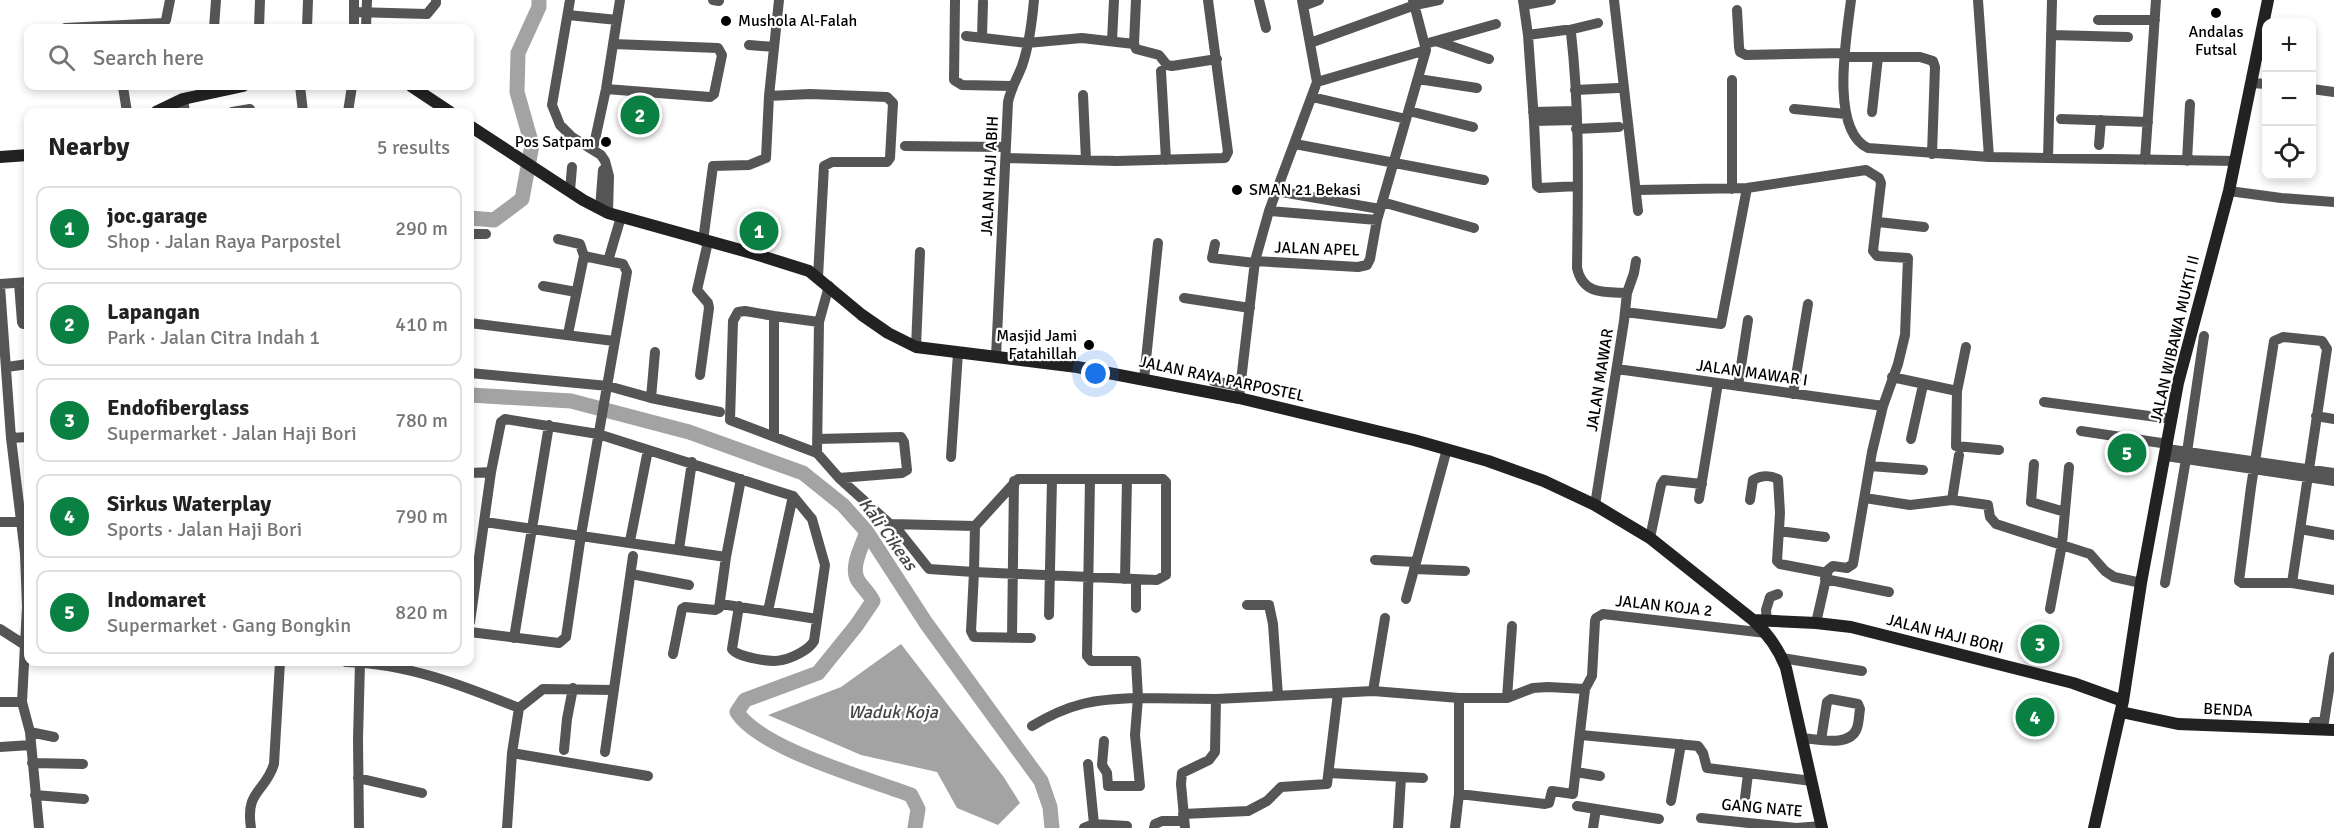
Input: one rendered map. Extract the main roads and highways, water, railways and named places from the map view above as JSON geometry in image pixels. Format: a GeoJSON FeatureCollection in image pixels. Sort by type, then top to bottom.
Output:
{"type":"FeatureCollection","features":[{"type":"Feature","properties":{"kind":"main road","name":"JALAN WIBAWA MUKTI II"},"geometry":{"type":"LineString","coordinates":[[2094,828],[2122,707],[2141,583],[2178,383],[2229,191],[2268,0]]}},
{"type":"Feature","properties":{"kind":"main road"},"geometry":{"type":"LineString","coordinates":[[164,108],[183,99],[225,90]]}},
{"type":"Feature","properties":{"kind":"main road"},"geometry":{"type":"LineString","coordinates":[[417,90],[444,108]]}},
{"type":"Feature","properties":{"kind":"main road","name":"JALAN RAYA PARPOSTEL"},"geometry":{"type":"LineString","coordinates":[[474,129],[604,211],[809,271],[862,315],[888,333],[916,347],[1077,367],[1240,392],[1447,449],[1544,481],[1595,505],[1650,538],[1766,627],[1782,658],[1822,827]]}},
{"type":"Feature","properties":{"kind":"main road"},"geometry":{"type":"LineString","coordinates":[[0,157],[24,155]]}},
{"type":"Feature","properties":{"kind":"main road","name":"JALAN HAJI BORI"},"geometry":{"type":"LineString","coordinates":[[1766,627],[1816,623],[1851,627],[2073,682],[2122,707]]}},
{"type":"Feature","properties":{"kind":"main road","name":"BENDA"},"geometry":{"type":"LineString","coordinates":[[2122,707],[2178,724],[2326,724]]}},
{"type":"Feature","properties":{"kind":"water","name":"Waduk Koja"},"geometry":{"type":"Polygon","coordinates":[[[901,644],[1003,776],[1020,803],[998,825],[957,808],[937,772],[861,755],[768,715],[841,687],[901,644]]]}},
{"type":"Feature","properties":{"kind":"waterway","name":"Kali Cikeas"},"geometry":{"type":"LineString","coordinates":[[474,218],[494,220],[522,199],[532,145],[517,92],[518,53],[539,7],[539,0]]}},
{"type":"Feature","properties":{"kind":"waterway","name":"Kali Cikeas"},"geometry":{"type":"LineString","coordinates":[[474,395],[571,401],[689,432],[803,473],[843,505],[867,532],[926,623],[1041,781],[1050,807],[1052,828]]}},
{"type":"Feature","properties":{"kind":"waterway"},"geometry":{"type":"LineString","coordinates":[[867,532],[857,557],[855,571],[856,577],[873,601],[856,626],[818,673],[745,700],[737,712],[749,726],[791,750],[911,795],[918,809],[915,828]]}},
{"type":"Feature","properties":{"kind":"place","name":"Andalas Futsal"},"geometry":{"type":"Point","coordinates":[2216,13]}},
{"type":"Feature","properties":{"kind":"place","name":"Mushola Al-Falah"},"geometry":{"type":"Point","coordinates":[726,21]}},
{"type":"Feature","properties":{"kind":"place","name":"Lapangan"},"geometry":{"type":"Point","coordinates":[640,115]}},
{"type":"Feature","properties":{"kind":"place","name":"Pos Satpam"},"geometry":{"type":"Point","coordinates":[606,142]}},
{"type":"Feature","properties":{"kind":"place","name":"SMAN 21 Bekasi"},"geometry":{"type":"Point","coordinates":[1237,190]}},
{"type":"Feature","properties":{"kind":"place","name":"joc.garage"},"geometry":{"type":"Point","coordinates":[759,231]}},
{"type":"Feature","properties":{"kind":"place","name":"Masjid Jami Fatahillah"},"geometry":{"type":"Point","coordinates":[1089,345]}},
{"type":"Feature","properties":{"kind":"place","name":"Indomaret"},"geometry":{"type":"Point","coordinates":[2127,453]}},
{"type":"Feature","properties":{"kind":"place","name":"Endofiberglass"},"geometry":{"type":"Point","coordinates":[2040,644]}},
{"type":"Feature","properties":{"kind":"place","name":"Sirkus Waterplay"},"geometry":{"type":"Point","coordinates":[2035,717]}}]}
